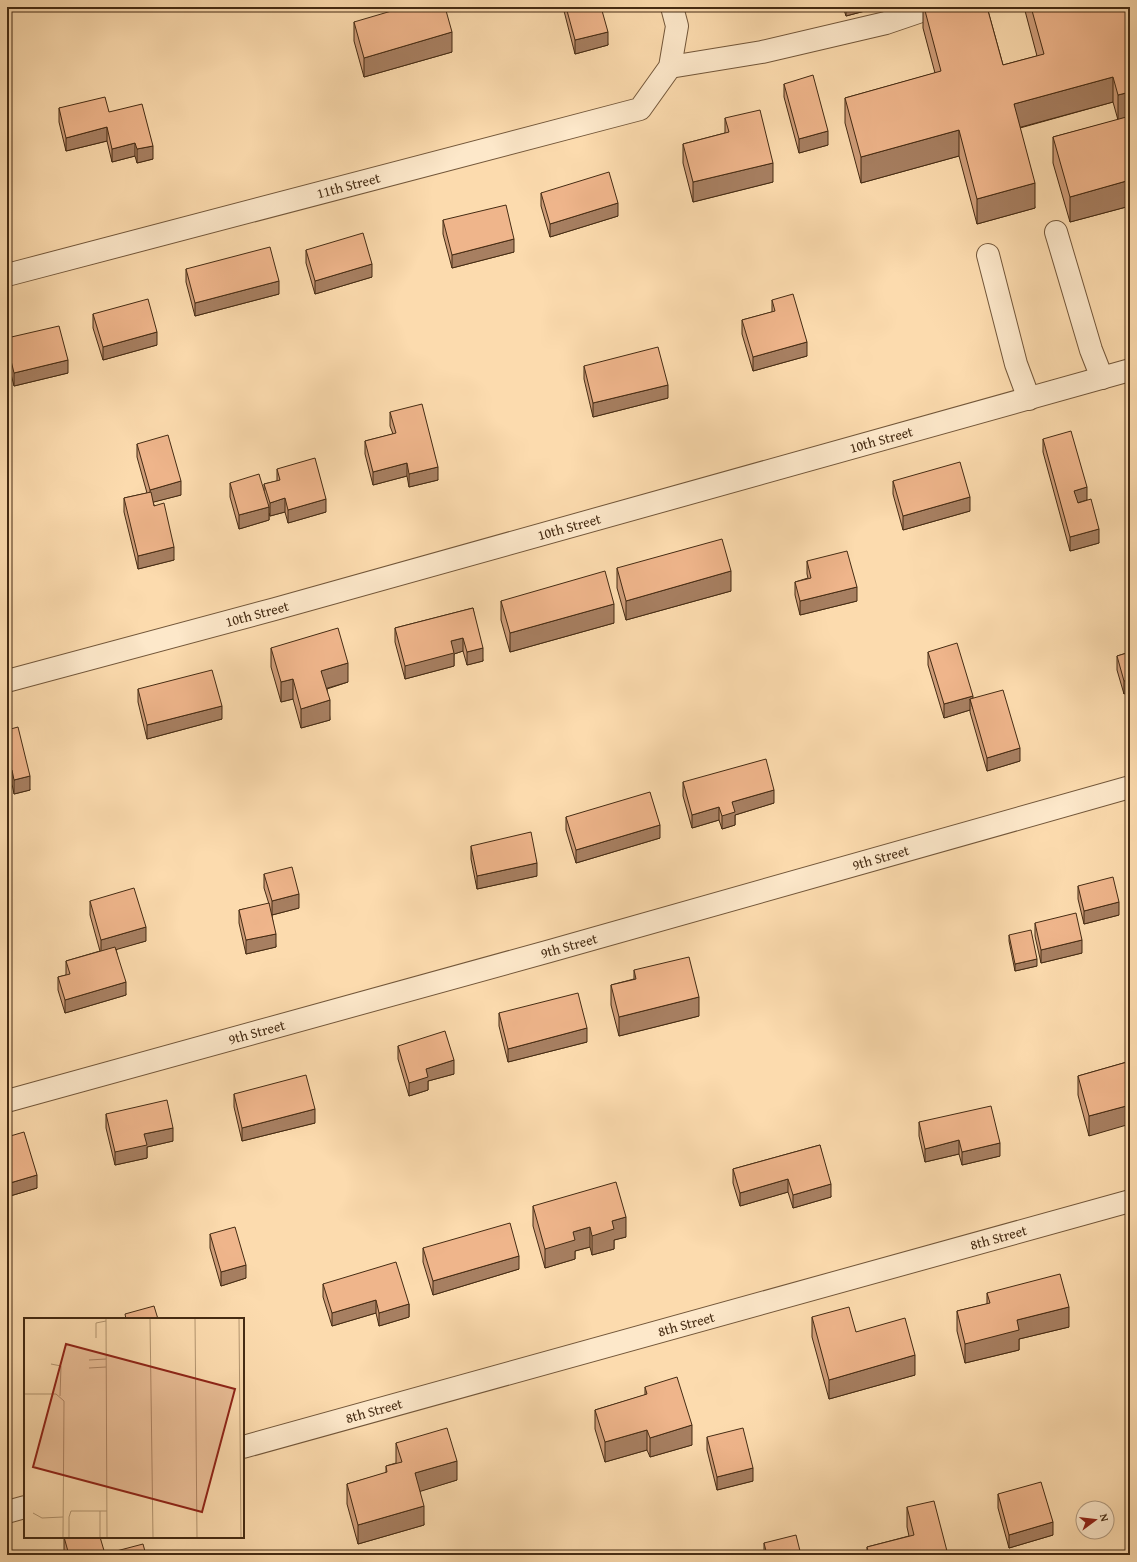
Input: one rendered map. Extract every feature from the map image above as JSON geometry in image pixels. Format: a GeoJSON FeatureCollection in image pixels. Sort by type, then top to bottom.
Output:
{"type":"FeatureCollection","features":[{"type":"Feature","properties":{"kind":"street"},"geometry":{"type":"LineString","coordinates":[[675,17],[670,68],[762,52],[886,22],[933,7]]}},
{"type":"Feature","properties":{"kind":"street","name":"11th Street"},"geometry":{"type":"LineString","coordinates":[[7,275],[640,109],[670,68]]}},
{"type":"Feature","properties":{"kind":"street"},"geometry":{"type":"LineString","coordinates":[[1056,232],[1091,350],[1102,378]]}},
{"type":"Feature","properties":{"kind":"street"},"geometry":{"type":"LineString","coordinates":[[988,255],[1016,364],[1029,399]]}},
{"type":"Feature","properties":{"kind":"street","name":"10th Street"},"geometry":{"type":"LineString","coordinates":[[7,681],[274,609],[1130,370]]}},
{"type":"Feature","properties":{"kind":"street","name":"9th Street"},"geometry":{"type":"LineString","coordinates":[[7,1101],[558,949],[1130,787]]}},
{"type":"Feature","properties":{"kind":"street","name":"8th Street"},"geometry":{"type":"LineString","coordinates":[[244,1447],[1130,1201]]}},
{"type":"Feature","properties":{"kind":"street"},"geometry":{"type":"LineString","coordinates":[[7,1512],[24,1507]]}},
{"type":"Feature","properties":{"kind":"building"},"geometry":{"type":"Polygon","coordinates":[[[405,7],[445,7],[452,32],[364,58],[354,22],[405,7]]]}},
{"type":"Feature","properties":{"kind":"building"},"geometry":{"type":"Polygon","coordinates":[[[566,7],[601,7],[608,32],[575,40],[566,7]]]}},
{"type":"Feature","properties":{"kind":"building"},"geometry":{"type":"Polygon","coordinates":[[[924,7],[987,7],[1003,65],[1044,54],[1031,7],[1130,7],[1130,107],[1126,93],[1118,95],[1113,77],[1014,104],[1035,183],[977,199],[959,130],[861,157],[845,98],[941,71],[924,7]]]}},
{"type":"Feature","properties":{"kind":"building"},"geometry":{"type":"Polygon","coordinates":[[[813,75],[828,131],[799,139],[784,84],[813,75]]]}},
{"type":"Feature","properties":{"kind":"building"},"geometry":{"type":"Polygon","coordinates":[[[105,97],[109,112],[142,104],[153,146],[137,149],[135,143],[112,149],[107,127],[66,138],[59,108],[105,97]]]}},
{"type":"Feature","properties":{"kind":"building"},"geometry":{"type":"Polygon","coordinates":[[[760,110],[773,163],[693,182],[683,144],[729,132],[725,118],[760,110]]]}},
{"type":"Feature","properties":{"kind":"building"},"geometry":{"type":"Polygon","coordinates":[[[1130,116],[1130,180],[1070,197],[1053,137],[1130,116]]]}},
{"type":"Feature","properties":{"kind":"building"},"geometry":{"type":"Polygon","coordinates":[[[609,172],[618,203],[550,224],[541,193],[609,172]]]}},
{"type":"Feature","properties":{"kind":"building"},"geometry":{"type":"Polygon","coordinates":[[[506,205],[514,239],[452,255],[443,220],[506,205]]]}},
{"type":"Feature","properties":{"kind":"building"},"geometry":{"type":"Polygon","coordinates":[[[363,233],[372,264],[315,281],[306,250],[363,233]]]}},
{"type":"Feature","properties":{"kind":"building"},"geometry":{"type":"Polygon","coordinates":[[[270,247],[279,281],[195,303],[186,269],[270,247]]]}},
{"type":"Feature","properties":{"kind":"building"},"geometry":{"type":"Polygon","coordinates":[[[793,294],[807,342],[753,357],[742,320],[775,311],[772,300],[793,294]]]}},
{"type":"Feature","properties":{"kind":"building"},"geometry":{"type":"Polygon","coordinates":[[[148,299],[157,332],[103,347],[93,314],[148,299]]]}},
{"type":"Feature","properties":{"kind":"building"},"geometry":{"type":"Polygon","coordinates":[[[59,326],[68,360],[14,373],[7,338],[59,326]]]}},
{"type":"Feature","properties":{"kind":"building"},"geometry":{"type":"Polygon","coordinates":[[[658,347],[668,385],[593,403],[584,366],[658,347]]]}},
{"type":"Feature","properties":{"kind":"building"},"geometry":{"type":"Polygon","coordinates":[[[422,404],[438,467],[409,474],[407,463],[373,472],[365,441],[396,433],[390,412],[422,404]]]}},
{"type":"Feature","properties":{"kind":"building"},"geometry":{"type":"Polygon","coordinates":[[[1071,431],[1087,487],[1074,491],[1078,503],[1091,499],[1099,529],[1070,537],[1043,439],[1071,431]]]}},
{"type":"Feature","properties":{"kind":"building"},"geometry":{"type":"Polygon","coordinates":[[[168,435],[181,481],[150,490],[137,444],[168,435]]]}},
{"type":"Feature","properties":{"kind":"building"},"geometry":{"type":"Polygon","coordinates":[[[315,458],[326,499],[288,510],[285,498],[270,503],[264,484],[280,480],[277,469],[315,458]]]}},
{"type":"Feature","properties":{"kind":"building"},"geometry":{"type":"Polygon","coordinates":[[[960,462],[970,497],[903,516],[893,481],[960,462]]]}},
{"type":"Feature","properties":{"kind":"building"},"geometry":{"type":"Polygon","coordinates":[[[259,474],[269,507],[239,515],[230,483],[259,474]]]}},
{"type":"Feature","properties":{"kind":"building"},"geometry":{"type":"Polygon","coordinates":[[[151,492],[154,506],[164,503],[174,547],[138,556],[124,498],[151,492]]]}},
{"type":"Feature","properties":{"kind":"building"},"geometry":{"type":"Polygon","coordinates":[[[722,539],[731,571],[626,601],[617,568],[722,539]]]}},
{"type":"Feature","properties":{"kind":"building"},"geometry":{"type":"Polygon","coordinates":[[[847,551],[857,587],[800,601],[795,582],[811,578],[807,561],[847,551]]]}},
{"type":"Feature","properties":{"kind":"building"},"geometry":{"type":"Polygon","coordinates":[[[605,571],[614,604],[510,633],[501,601],[605,571]]]}},
{"type":"Feature","properties":{"kind":"building"},"geometry":{"type":"Polygon","coordinates":[[[473,608],[483,648],[467,652],[463,638],[451,641],[454,653],[405,666],[395,628],[473,608]]]}},
{"type":"Feature","properties":{"kind":"building"},"geometry":{"type":"Polygon","coordinates":[[[338,628],[348,663],[321,671],[330,700],[301,709],[293,679],[281,682],[271,648],[338,628]]]}},
{"type":"Feature","properties":{"kind":"building"},"geometry":{"type":"Polygon","coordinates":[[[957,643],[973,696],[944,704],[928,652],[957,643]]]}},
{"type":"Feature","properties":{"kind":"building"},"geometry":{"type":"Polygon","coordinates":[[[1130,652],[1130,679],[1124,681],[1117,656],[1130,652]]]}},
{"type":"Feature","properties":{"kind":"building"},"geometry":{"type":"Polygon","coordinates":[[[212,670],[222,706],[147,725],[138,689],[212,670]]]}},
{"type":"Feature","properties":{"kind":"building"},"geometry":{"type":"Polygon","coordinates":[[[1003,690],[1020,748],[987,758],[970,699],[1003,690]]]}},
{"type":"Feature","properties":{"kind":"building"},"geometry":{"type":"Polygon","coordinates":[[[18,727],[30,776],[14,780],[12,770],[7,771],[7,730],[18,727]]]}},
{"type":"Feature","properties":{"kind":"building"},"geometry":{"type":"Polygon","coordinates":[[[766,759],[774,790],[732,802],[735,812],[722,816],[719,807],[692,815],[683,782],[766,759]]]}},
{"type":"Feature","properties":{"kind":"building"},"geometry":{"type":"Polygon","coordinates":[[[650,792],[660,825],[576,850],[566,817],[650,792]]]}},
{"type":"Feature","properties":{"kind":"building"},"geometry":{"type":"Polygon","coordinates":[[[531,832],[537,863],[477,876],[471,846],[531,832]]]}},
{"type":"Feature","properties":{"kind":"building"},"geometry":{"type":"Polygon","coordinates":[[[292,867],[299,894],[272,901],[264,874],[292,867]]]}},
{"type":"Feature","properties":{"kind":"building"},"geometry":{"type":"Polygon","coordinates":[[[1113,877],[1119,902],[1084,911],[1078,886],[1113,877]]]}},
{"type":"Feature","properties":{"kind":"building"},"geometry":{"type":"Polygon","coordinates":[[[134,888],[146,927],[101,940],[90,901],[134,888]]]}},
{"type":"Feature","properties":{"kind":"building"},"geometry":{"type":"Polygon","coordinates":[[[269,903],[276,934],[246,940],[239,910],[269,903]]]}},
{"type":"Feature","properties":{"kind":"building"},"geometry":{"type":"Polygon","coordinates":[[[1076,913],[1082,940],[1041,950],[1035,923],[1076,913]]]}},
{"type":"Feature","properties":{"kind":"building"},"geometry":{"type":"Polygon","coordinates":[[[1031,930],[1037,959],[1015,964],[1009,935],[1031,930]]]}},
{"type":"Feature","properties":{"kind":"building"},"geometry":{"type":"Polygon","coordinates":[[[115,947],[126,982],[65,1000],[58,977],[70,974],[66,961],[115,947]]]}},
{"type":"Feature","properties":{"kind":"building"},"geometry":{"type":"Polygon","coordinates":[[[689,957],[699,997],[619,1017],[611,985],[636,979],[634,970],[689,957]]]}},
{"type":"Feature","properties":{"kind":"building"},"geometry":{"type":"Polygon","coordinates":[[[578,993],[587,1028],[508,1049],[499,1013],[578,993]]]}},
{"type":"Feature","properties":{"kind":"building"},"geometry":{"type":"Polygon","coordinates":[[[445,1031],[454,1060],[426,1069],[428,1077],[409,1083],[398,1046],[445,1031]]]}},
{"type":"Feature","properties":{"kind":"building"},"geometry":{"type":"Polygon","coordinates":[[[1127,1062],[1130,1072],[1130,1105],[1089,1116],[1078,1076],[1127,1062]]]}},
{"type":"Feature","properties":{"kind":"building"},"geometry":{"type":"Polygon","coordinates":[[[306,1075],[315,1109],[242,1128],[234,1094],[306,1075]]]}},
{"type":"Feature","properties":{"kind":"building"},"geometry":{"type":"Polygon","coordinates":[[[167,1100],[173,1128],[144,1134],[147,1145],[115,1152],[106,1114],[167,1100]]]}},
{"type":"Feature","properties":{"kind":"building"},"geometry":{"type":"Polygon","coordinates":[[[991,1106],[1000,1143],[962,1152],[959,1140],[925,1149],[919,1122],[991,1106]]]}},
{"type":"Feature","properties":{"kind":"building"},"geometry":{"type":"Polygon","coordinates":[[[24,1132],[37,1175],[10,1183],[7,1174],[7,1137],[24,1132]]]}},
{"type":"Feature","properties":{"kind":"building"},"geometry":{"type":"Polygon","coordinates":[[[820,1145],[831,1184],[793,1195],[788,1179],[740,1193],[733,1169],[820,1145]]]}},
{"type":"Feature","properties":{"kind":"building"},"geometry":{"type":"Polygon","coordinates":[[[616,1182],[626,1217],[612,1221],[614,1229],[592,1236],[590,1227],[573,1232],[575,1240],[545,1249],[533,1206],[616,1182]]]}},
{"type":"Feature","properties":{"kind":"building"},"geometry":{"type":"Polygon","coordinates":[[[510,1223],[519,1256],[433,1281],[423,1248],[510,1223]]]}},
{"type":"Feature","properties":{"kind":"building"},"geometry":{"type":"Polygon","coordinates":[[[235,1227],[246,1265],[221,1272],[210,1234],[235,1227]]]}},
{"type":"Feature","properties":{"kind":"building"},"geometry":{"type":"Polygon","coordinates":[[[396,1262],[409,1304],[379,1313],[376,1300],[332,1313],[323,1284],[396,1262]]]}},
{"type":"Feature","properties":{"kind":"building"},"geometry":{"type":"Polygon","coordinates":[[[1060,1274],[1069,1307],[1017,1320],[1019,1330],[965,1344],[957,1311],[990,1303],[987,1293],[1060,1274]]]}},
{"type":"Feature","properties":{"kind":"building"},"geometry":{"type":"Polygon","coordinates":[[[154,1306],[158,1318],[126,1318],[125,1314],[154,1306]]]}},
{"type":"Feature","properties":{"kind":"building"},"geometry":{"type":"Polygon","coordinates":[[[849,1307],[856,1332],[905,1318],[915,1355],[829,1380],[812,1317],[849,1307]]]}},
{"type":"Feature","properties":{"kind":"building"},"geometry":{"type":"Polygon","coordinates":[[[677,1377],[692,1425],[650,1438],[647,1430],[605,1442],[595,1410],[647,1394],[645,1387],[677,1377]]]}},
{"type":"Feature","properties":{"kind":"building"},"geometry":{"type":"Polygon","coordinates":[[[447,1428],[457,1461],[415,1473],[424,1506],[358,1525],[347,1484],[387,1472],[386,1466],[402,1462],[396,1443],[447,1428]]]}},
{"type":"Feature","properties":{"kind":"building"},"geometry":{"type":"Polygon","coordinates":[[[743,1428],[753,1468],[717,1477],[707,1437],[743,1428]]]}},
{"type":"Feature","properties":{"kind":"building"},"geometry":{"type":"Polygon","coordinates":[[[1041,1482],[1053,1522],[1009,1535],[998,1494],[1041,1482]]]}},
{"type":"Feature","properties":{"kind":"building"},"geometry":{"type":"Polygon","coordinates":[[[934,1501],[948,1555],[869,1555],[867,1547],[914,1535],[907,1507],[934,1501]]]}},
{"type":"Feature","properties":{"kind":"building"},"geometry":{"type":"Polygon","coordinates":[[[796,1535],[801,1555],[767,1555],[764,1543],[796,1535]]]}},
{"type":"Feature","properties":{"kind":"building"},"geometry":{"type":"Polygon","coordinates":[[[64,1538],[100,1538],[105,1554],[143,1544],[146,1555],[69,1555],[64,1538]]]}}]}
